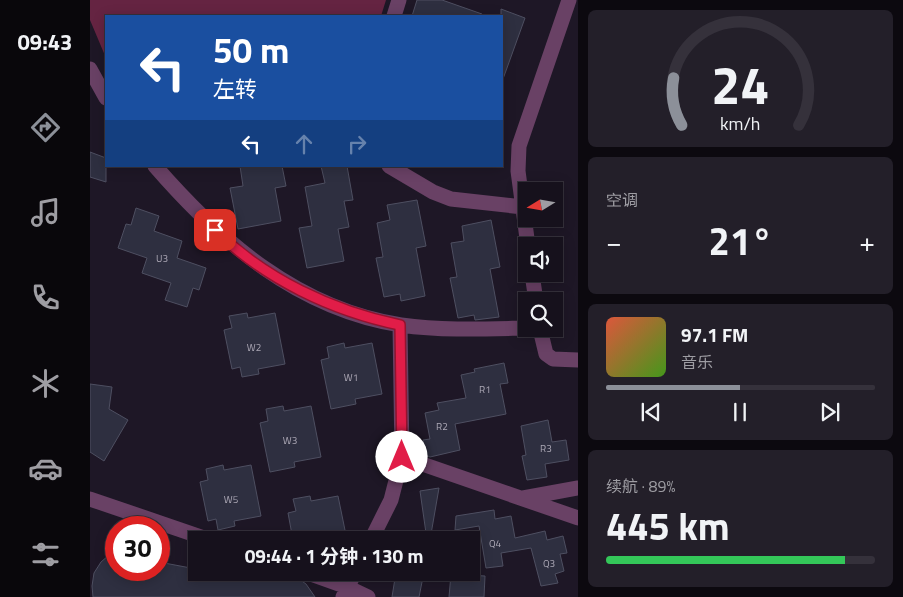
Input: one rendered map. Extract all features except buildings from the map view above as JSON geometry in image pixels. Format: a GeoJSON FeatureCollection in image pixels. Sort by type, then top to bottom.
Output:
{"type":"FeatureCollection","features":[{"type":"Feature","properties":{"kind":"street"},"geometry":{"type":"LineString","coordinates":[[394,15],[399,0]]}},
{"type":"Feature","properties":{"kind":"street"},"geometry":{"type":"LineString","coordinates":[[520,182],[518,165],[519,146],[569,0]]}},
{"type":"Feature","properties":{"kind":"street"},"geometry":{"type":"LineString","coordinates":[[90,69],[105,96]]}},
{"type":"Feature","properties":{"kind":"street"},"geometry":{"type":"LineString","coordinates":[[156,167],[227,241],[266,270],[329,303],[370,318],[400,325],[450,329],[518,328]]}},
{"type":"Feature","properties":{"kind":"street"},"geometry":{"type":"LineString","coordinates":[[391,167],[433,192],[451,200],[518,207]]}},
{"type":"Feature","properties":{"kind":"street"},"geometry":{"type":"LineString","coordinates":[[376,531],[392,500],[402,457],[400,325]]}},
{"type":"Feature","properties":{"kind":"street"},"geometry":{"type":"LineString","coordinates":[[542,337],[546,354],[553,359],[578,360]]}},
{"type":"Feature","properties":{"kind":"street"},"geometry":{"type":"LineString","coordinates":[[402,457],[578,518]]}},
{"type":"Feature","properties":{"kind":"street"},"geometry":{"type":"LineString","coordinates":[[521,498],[578,488]]}},
{"type":"Feature","properties":{"kind":"street"},"geometry":{"type":"LineString","coordinates":[[90,499],[188,532]]}},
{"type":"Feature","properties":{"kind":"street"},"geometry":{"type":"LineString","coordinates":[[323,581],[345,592],[368,597]]}},
{"type":"Feature","properties":{"kind":"shaded area"},"geometry":{"type":"Polygon","coordinates":[[[90,0],[386,0],[381,15],[105,15],[105,56],[90,20],[90,0]]]}},
{"type":"Feature","properties":{"kind":"route"},"geometry":{"type":"LineString","coordinates":[[215,230],[245,256],[306,293],[354,313],[400,325],[402,457]]}}]}
